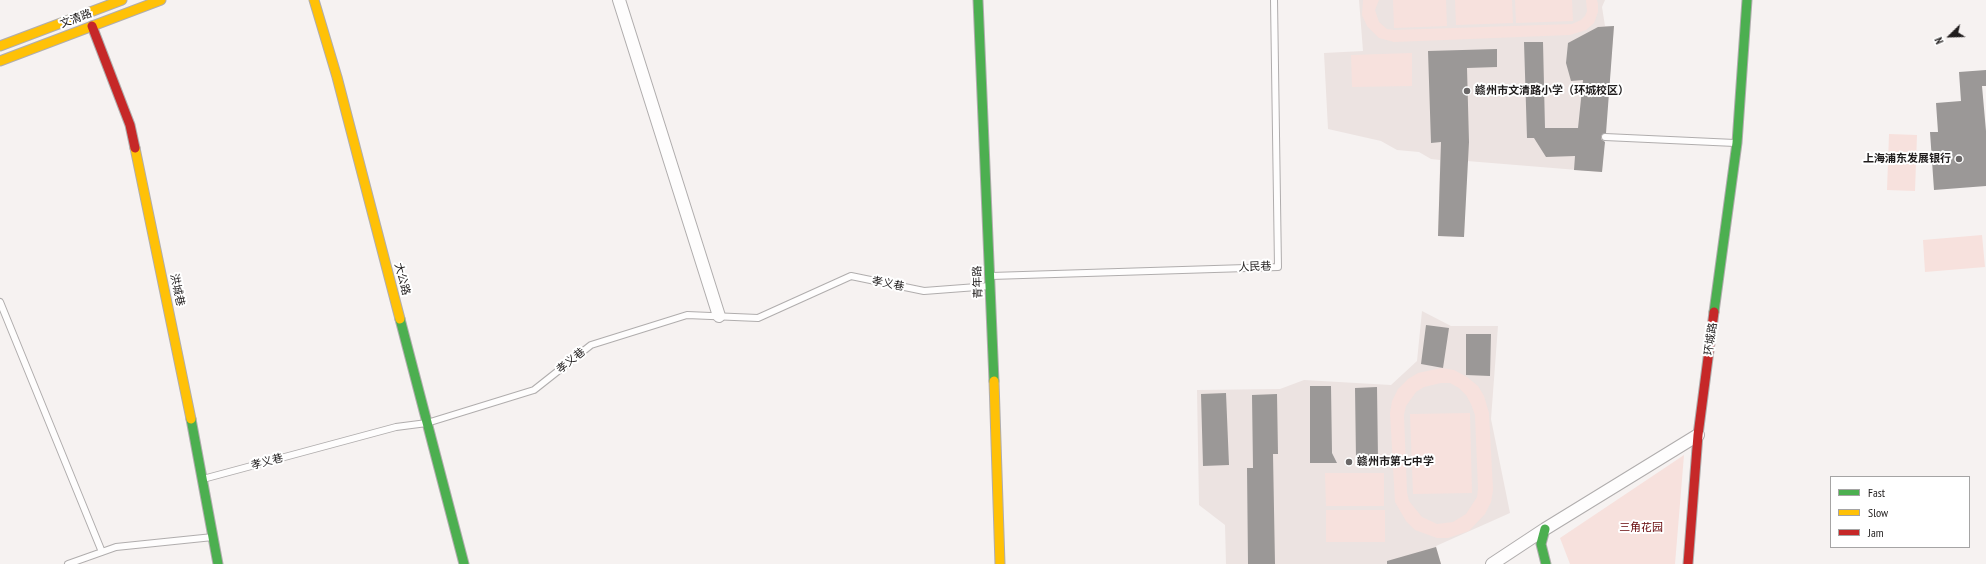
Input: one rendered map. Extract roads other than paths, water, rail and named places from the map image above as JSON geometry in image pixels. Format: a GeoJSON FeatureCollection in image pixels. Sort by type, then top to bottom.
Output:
{"type":"FeatureCollection","features":[{"type":"Feature","properties":{"kind":"street","name":"文清路"},"geometry":{"type":"LineString","coordinates":[[0,46],[122,0]]}},
{"type":"Feature","properties":{"kind":"street","name":"文清路"},"geometry":{"type":"LineString","coordinates":[[0,61],[161,0]]}},
{"type":"Feature","properties":{"kind":"street","name":"大公路"},"geometry":{"type":"LineString","coordinates":[[314,0],[337,77],[464,564]]}},
{"type":"Feature","properties":{"kind":"street"},"geometry":{"type":"LineString","coordinates":[[619,0],[719,316]]}},
{"type":"Feature","properties":{"kind":"street","name":"青年路"},"geometry":{"type":"LineString","coordinates":[[978,0],[990,276],[1000,564]]}},
{"type":"Feature","properties":{"kind":"street","name":"环城路"},"geometry":{"type":"LineString","coordinates":[[1688,564],[1698,435],[1737,143],[1748,0]]}},
{"type":"Feature","properties":{"kind":"street","name":"洪城巷"},"geometry":{"type":"LineString","coordinates":[[92,26],[130,125],[218,564]]}},
{"type":"Feature","properties":{"kind":"street"},"geometry":{"type":"LineString","coordinates":[[1492,564],[1545,529],[1698,435]]}},
{"type":"Feature","properties":{"kind":"street"},"geometry":{"type":"LineString","coordinates":[[1545,529],[1541,544],[1546,564]]}},
{"type":"Feature","properties":{"kind":"lane","name":"人民巷"},"geometry":{"type":"LineString","coordinates":[[990,276],[1278,266],[1274,0]]}},
{"type":"Feature","properties":{"kind":"lane"},"geometry":{"type":"LineString","coordinates":[[1605,137],[1737,143]]}},
{"type":"Feature","properties":{"kind":"lane","name":"孝义巷"},"geometry":{"type":"LineString","coordinates":[[202,479],[396,427],[427,423],[534,390],[591,345],[687,315],[758,318],[851,276],[924,291],[990,286]]}},
{"type":"Feature","properties":{"kind":"lane"},"geometry":{"type":"LineString","coordinates":[[0,302],[102,552]]}},
{"type":"Feature","properties":{"kind":"lane"},"geometry":{"type":"LineString","coordinates":[[68,564],[116,548],[213,537]]}},
{"type":"Feature","properties":{"kind":"place","name":"赣州市文清路小学（环城校区）"},"geometry":{"type":"Point","coordinates":[1467,91]}},
{"type":"Feature","properties":{"kind":"place","name":"上海浦东发展银行"},"geometry":{"type":"Point","coordinates":[1959,159]}},
{"type":"Feature","properties":{"kind":"place","name":"赣州市第七中学"},"geometry":{"type":"Point","coordinates":[1349,462]}},
{"type":"Feature","properties":{"kind":"park label","name":"三角花园"},"geometry":{"type":"Point","coordinates":[1641,528]}}]}
